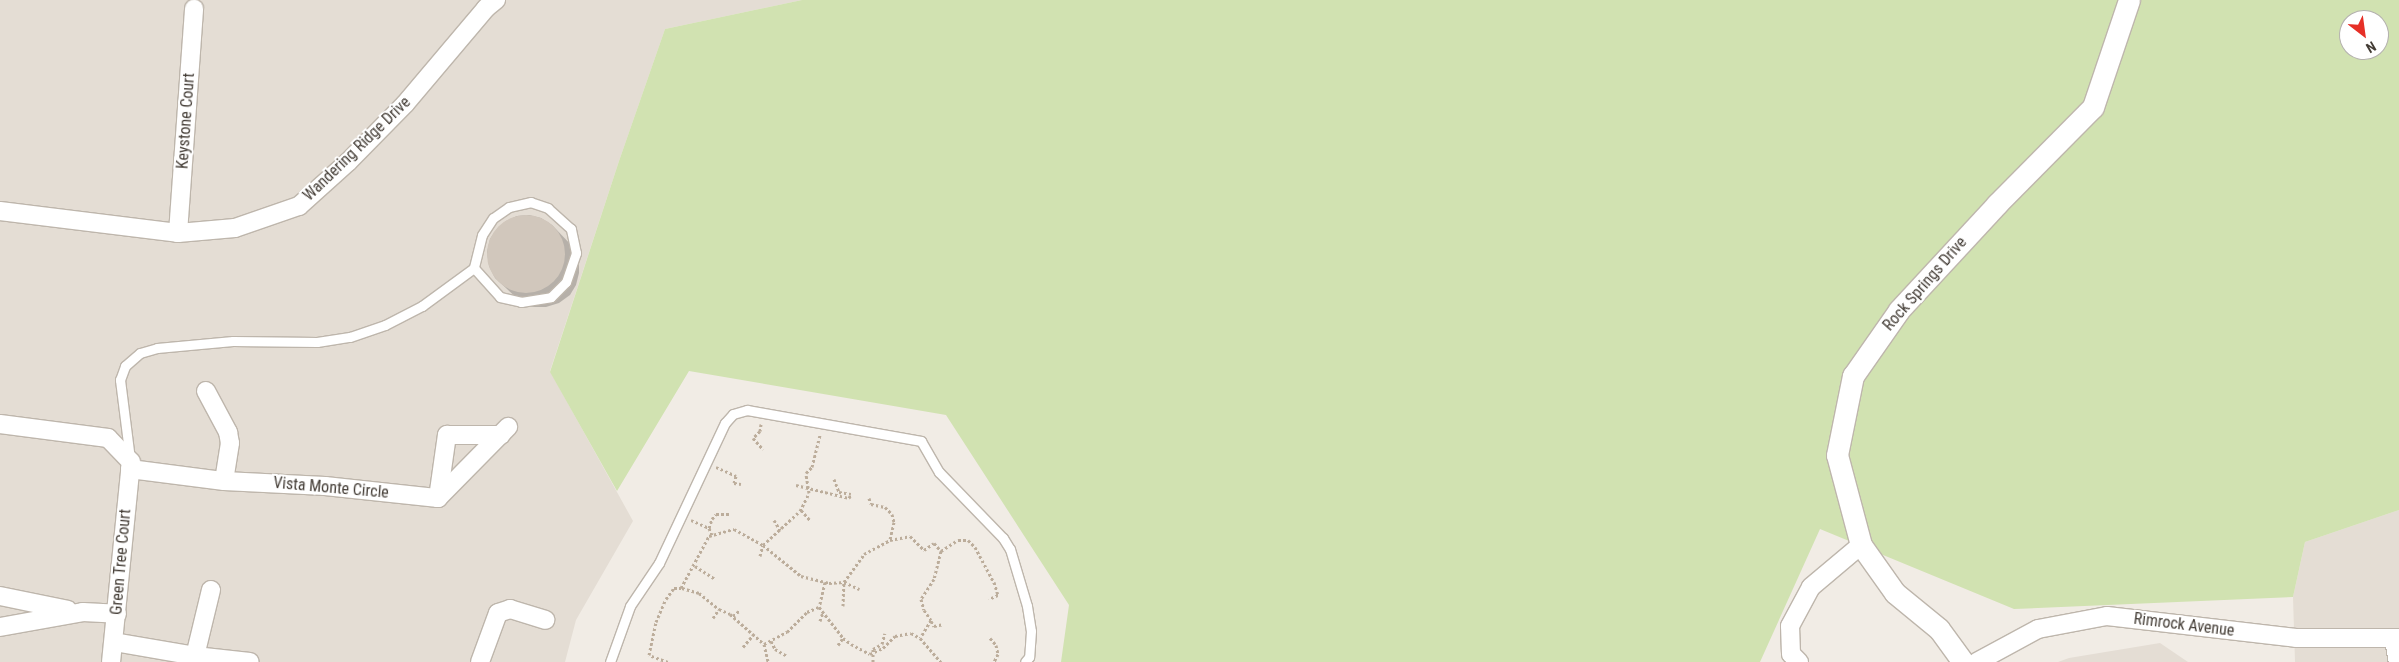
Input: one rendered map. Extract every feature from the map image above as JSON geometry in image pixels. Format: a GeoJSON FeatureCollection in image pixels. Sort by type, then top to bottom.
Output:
{"type":"FeatureCollection","features":[{"type":"Feature","properties":{"kind":"street","name":"Rock Springs Drive"},"geometry":{"type":"LineString","coordinates":[[1963,662],[1939,630],[1895,593],[1860,545],[1837,455],[1852,376],[1899,310],[1997,204],[2093,107],[2129,0]]}},
{"type":"Feature","properties":{"kind":"street","name":"Wandering Ridge Drive"},"geometry":{"type":"LineString","coordinates":[[0,211],[178,233],[235,228],[299,206],[348,162],[405,104],[488,3]]}},
{"type":"Feature","properties":{"kind":"street","name":"Keystone Court"},"geometry":{"type":"LineString","coordinates":[[178,233],[194,9]]}},
{"type":"Feature","properties":{"kind":"street"},"geometry":{"type":"LineString","coordinates":[[206,391],[228,432],[230,443],[224,480]]}},
{"type":"Feature","properties":{"kind":"street"},"geometry":{"type":"LineString","coordinates":[[0,424],[108,438],[130,465]]}},
{"type":"Feature","properties":{"kind":"street"},"geometry":{"type":"LineString","coordinates":[[504,431],[438,498],[447,435],[504,431]]}},
{"type":"Feature","properties":{"kind":"street","name":"Vista Monte Circle"},"geometry":{"type":"LineString","coordinates":[[130,465],[224,480],[325,486],[438,498]]}},
{"type":"Feature","properties":{"kind":"street","name":"Green Tree Court"},"geometry":{"type":"LineString","coordinates":[[111,662],[130,465]]}},
{"type":"Feature","properties":{"kind":"street"},"geometry":{"type":"LineString","coordinates":[[1799,662],[1791,654],[1790,626],[1806,595],[1811,587],[1860,545]]}},
{"type":"Feature","properties":{"kind":"street"},"geometry":{"type":"LineString","coordinates":[[195,656],[211,590]]}},
{"type":"Feature","properties":{"kind":"street"},"geometry":{"type":"LineString","coordinates":[[0,596],[83,612],[117,614]]}},
{"type":"Feature","properties":{"kind":"street"},"geometry":{"type":"LineString","coordinates":[[480,662],[498,613],[510,609],[545,620]]}},
{"type":"Feature","properties":{"kind":"street"},"geometry":{"type":"LineString","coordinates":[[0,627],[83,612]]}},
{"type":"Feature","properties":{"kind":"street","name":"Rimrock Avenue"},"geometry":{"type":"LineString","coordinates":[[1977,662],[2038,629],[2107,616],[2296,638],[2396,639]]}},
{"type":"Feature","properties":{"kind":"street"},"geometry":{"type":"LineString","coordinates":[[2396,639],[2398,662]]}},
{"type":"Feature","properties":{"kind":"street"},"geometry":{"type":"LineString","coordinates":[[114,642],[195,656],[250,662]]}},
{"type":"Feature","properties":{"kind":"lane"},"geometry":{"type":"LineString","coordinates":[[130,465],[120,380],[125,366],[140,353],[157,348],[233,341],[317,342],[350,337],[385,325],[422,306],[474,268],[482,235],[493,218],[509,206],[531,202],[548,208],[571,229],[576,253],[566,282],[550,297],[522,302],[500,297],[474,268]]}},
{"type":"Feature","properties":{"kind":"lane"},"geometry":{"type":"LineString","coordinates":[[610,662],[630,606],[659,564],[725,423],[733,414],[747,410],[921,441],[939,472],[1002,538],[1010,549],[1027,606],[1031,630],[1028,657],[1025,662]]}},
{"type":"Feature","properties":{"kind":"path"},"geometry":{"type":"LineString","coordinates":[[762,413],[760,431],[753,438],[763,449]]}},
{"type":"Feature","properties":{"kind":"path"},"geometry":{"type":"LineString","coordinates":[[760,556],[764,545],[795,518],[801,510],[809,493],[806,473],[812,467],[818,443]]}},
{"type":"Feature","properties":{"kind":"path"},"geometry":{"type":"LineString","coordinates":[[707,463],[736,476],[734,483],[741,484]]}},
{"type":"Feature","properties":{"kind":"path"},"geometry":{"type":"LineString","coordinates":[[796,484],[849,498],[851,494],[839,492],[834,479]]}},
{"type":"Feature","properties":{"kind":"path"},"geometry":{"type":"LineString","coordinates":[[869,498],[871,504],[885,507],[892,514],[894,522],[890,540]]}},
{"type":"Feature","properties":{"kind":"path"},"geometry":{"type":"LineString","coordinates":[[801,510],[810,520]]}},
{"type":"Feature","properties":{"kind":"path"},"geometry":{"type":"LineString","coordinates":[[709,528],[716,514],[729,514]]}},
{"type":"Feature","properties":{"kind":"path"},"geometry":{"type":"LineString","coordinates":[[682,516],[709,528],[712,535]]}},
{"type":"Feature","properties":{"kind":"path"},"geometry":{"type":"LineString","coordinates":[[774,520],[780,530]]}},
{"type":"Feature","properties":{"kind":"path"},"geometry":{"type":"LineString","coordinates":[[681,588],[695,566],[709,536],[734,530],[764,545],[801,576],[826,582],[844,582],[859,589]]}},
{"type":"Feature","properties":{"kind":"path"},"geometry":{"type":"LineString","coordinates":[[844,606],[844,582],[864,554],[890,540],[910,536],[924,550],[934,543],[941,551]]}},
{"type":"Feature","properties":{"kind":"path"},"geometry":{"type":"LineString","coordinates":[[944,624],[934,626],[924,610],[921,599],[934,579],[941,551],[958,540],[968,540],[975,546],[994,582],[998,596],[989,599]]}},
{"type":"Feature","properties":{"kind":"path"},"geometry":{"type":"LineString","coordinates":[[695,566],[715,580]]}},
{"type":"Feature","properties":{"kind":"path"},"geometry":{"type":"LineString","coordinates":[[819,607],[826,582]]}},
{"type":"Feature","properties":{"kind":"path"},"geometry":{"type":"LineString","coordinates":[[668,662],[649,655],[656,622],[666,599],[674,588],[699,593],[719,609],[733,616],[764,644],[768,662]]}},
{"type":"Feature","properties":{"kind":"path"},"geometry":{"type":"LineString","coordinates":[[819,607],[842,638],[870,654],[883,648],[895,636],[911,634],[920,638],[938,661]]}},
{"type":"Feature","properties":{"kind":"path"},"geometry":{"type":"LineString","coordinates":[[764,644],[787,632],[807,612],[819,607]]}},
{"type":"Feature","properties":{"kind":"path"},"geometry":{"type":"LineString","coordinates":[[713,618],[719,609]]}},
{"type":"Feature","properties":{"kind":"path"},"geometry":{"type":"LineString","coordinates":[[733,616],[739,611]]}},
{"type":"Feature","properties":{"kind":"path"},"geometry":{"type":"LineString","coordinates":[[820,621],[823,611]]}},
{"type":"Feature","properties":{"kind":"path"},"geometry":{"type":"LineString","coordinates":[[920,638],[931,620]]}},
{"type":"Feature","properties":{"kind":"path"},"geometry":{"type":"LineString","coordinates":[[873,662],[873,648],[882,644],[885,632]]}},
{"type":"Feature","properties":{"kind":"path"},"geometry":{"type":"LineString","coordinates":[[742,647],[754,634]]}},
{"type":"Feature","properties":{"kind":"path"},"geometry":{"type":"LineString","coordinates":[[838,645],[842,638]]}},
{"type":"Feature","properties":{"kind":"path"},"geometry":{"type":"LineString","coordinates":[[990,638],[996,645],[998,654],[994,662]]}},
{"type":"Feature","properties":{"kind":"path"},"geometry":{"type":"LineString","coordinates":[[771,641],[775,649],[787,656]]}},
{"type":"Feature","properties":{"kind":"shaded area"},"geometry":{"type":"Polygon","coordinates":[[[0,0],[802,0],[665,29],[619,161],[550,371],[633,521],[576,620],[565,662],[0,662],[0,0]]]}},
{"type":"Feature","properties":{"kind":"shaded area"},"geometry":{"type":"Polygon","coordinates":[[[2399,510],[2399,662],[2295,662],[2293,597],[2305,542],[2399,510]]]}},
{"type":"Feature","properties":{"kind":"shaded area"},"geometry":{"type":"Polygon","coordinates":[[[2160,643],[2188,662],[2058,662],[2069,658],[2160,643]]]}},
{"type":"Feature","properties":{"kind":"green space"},"geometry":{"type":"Polygon","coordinates":[[[802,0],[2399,0],[2399,510],[2305,542],[2293,597],[2014,609],[1820,529],[1760,662],[1061,662],[1069,605],[946,415],[689,371],[617,491],[550,372],[619,161],[665,29],[802,0]]]}},
{"type":"Feature","properties":{"kind":"building"},"geometry":{"type":"Polygon","coordinates":[[[518,215],[534,215],[548,221],[559,232],[565,246],[565,262],[559,276],[548,287],[534,293],[518,293],[504,287],[493,276],[487,262],[487,246],[493,232],[504,221],[518,215]]]}}]}
